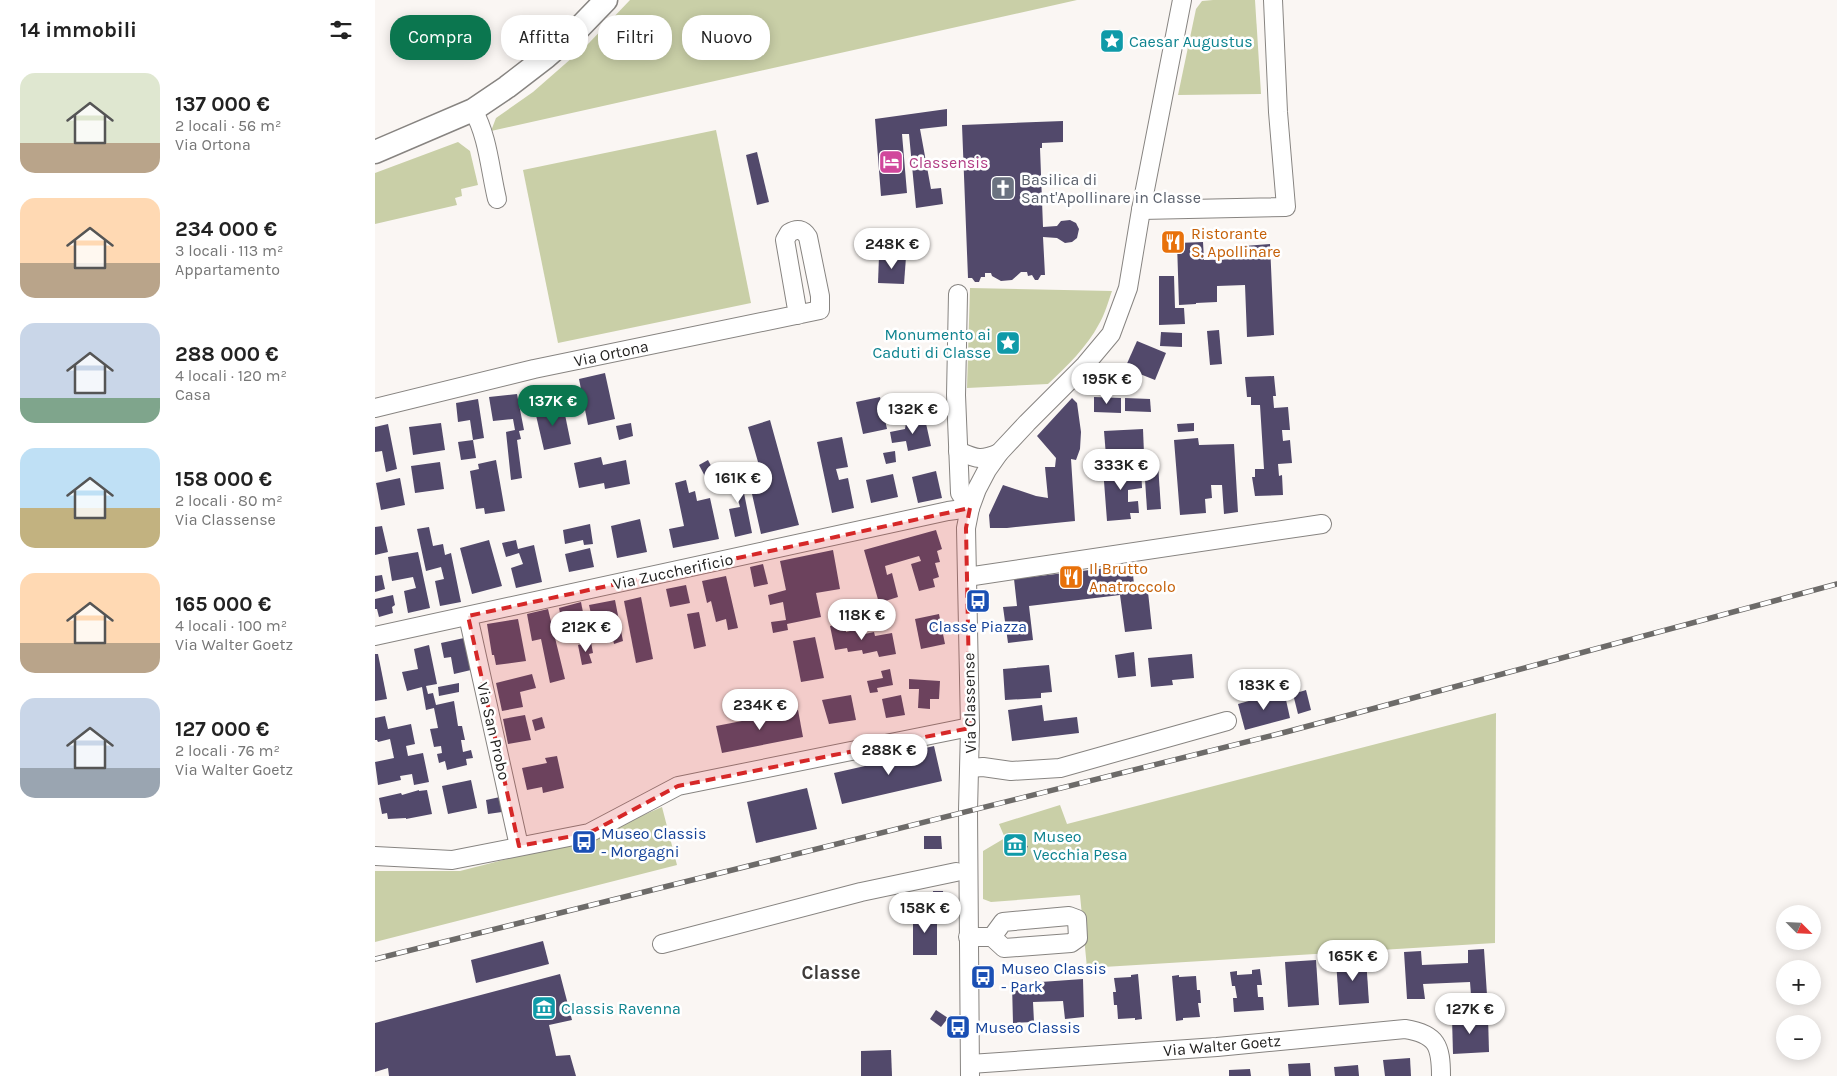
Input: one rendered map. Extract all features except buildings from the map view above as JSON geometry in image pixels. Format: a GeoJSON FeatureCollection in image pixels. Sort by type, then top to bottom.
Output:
{"type":"FeatureCollection","features":[{"type":"Feature","properties":{"kind":"main road"},"geometry":{"type":"LineString","coordinates":[[375,152],[473,110],[546,57],[577,30],[606,0]]}},
{"type":"Feature","properties":{"kind":"street","name":"Via Classense"},"geometry":{"type":"LineString","coordinates":[[970,1070],[968,811],[970,728],[966,528],[970,508],[987,470],[999,453],[1085,365],[1111,334],[1128,288],[1141,210],[1182,0]]}},
{"type":"Feature","properties":{"kind":"street"},"geometry":{"type":"LineString","coordinates":[[1141,210],[1286,207],[1278,112],[1273,0]]}},
{"type":"Feature","properties":{"kind":"street"},"geometry":{"type":"LineString","coordinates":[[473,110],[483,133],[497,199]]}},
{"type":"Feature","properties":{"kind":"street","name":"Via Ortona"},"geometry":{"type":"LineString","coordinates":[[375,408],[533,364],[798,315],[820,310],[808,238],[802,231],[793,230],[786,236],[785,246],[798,315]]}},
{"type":"Feature","properties":{"kind":"street"},"geometry":{"type":"LineString","coordinates":[[958,294],[956,395],[959,493],[970,508]]}},
{"type":"Feature","properties":{"kind":"street"},"geometry":{"type":"LineString","coordinates":[[958,451],[976,459],[984,459],[999,453]]}},
{"type":"Feature","properties":{"kind":"street","name":"Via Zuccherificio"},"geometry":{"type":"LineString","coordinates":[[375,636],[948,511],[970,508]]}},
{"type":"Feature","properties":{"kind":"street"},"geometry":{"type":"LineString","coordinates":[[967,577],[1322,524]]}},
{"type":"Feature","properties":{"kind":"street","name":"Via San Probo"},"geometry":{"type":"LineString","coordinates":[[468,616],[519,846]]}},
{"type":"Feature","properties":{"kind":"street"},"geometry":{"type":"LineString","coordinates":[[970,768],[983,767],[1011,771],[1060,768],[1227,721]]}},
{"type":"Feature","properties":{"kind":"street"},"geometry":{"type":"LineString","coordinates":[[375,856],[453,860],[589,833],[678,786],[960,728],[970,728]]}},
{"type":"Feature","properties":{"kind":"street"},"geometry":{"type":"LineString","coordinates":[[661,944],[861,892],[956,872]]}},
{"type":"Feature","properties":{"kind":"street"},"geometry":{"type":"LineString","coordinates":[[968,937],[991,937]]}},
{"type":"Feature","properties":{"kind":"street","name":"Via Walter Goetz"},"geometry":{"type":"LineString","coordinates":[[970,1070],[1405,1029],[1423,1033],[1435,1042],[1441,1059],[1441,1076]]}},
{"type":"Feature","properties":{"kind":"highlighted area"},"geometry":{"type":"Polygon","coordinates":[[[970,508],[966,528],[970,728],[678,786],[589,833],[519,846],[468,616],[970,508]]]}},
{"type":"Feature","properties":{"kind":"green space"},"geometry":{"type":"Polygon","coordinates":[[[630,0],[1077,0],[491,131],[496,118],[533,92],[570,60],[588,60],[588,44],[598,34],[598,60],[672,60],[672,15],[616,15],[630,0]]]}},
{"type":"Feature","properties":{"kind":"green space"},"geometry":{"type":"Polygon","coordinates":[[[1255,0],[1261,94],[1178,95],[1196,9],[1202,1],[1255,0]]]}},
{"type":"Feature","properties":{"kind":"green space"},"geometry":{"type":"Polygon","coordinates":[[[716,130],[751,303],[558,343],[523,170],[716,130]]]}},
{"type":"Feature","properties":{"kind":"green space"},"geometry":{"type":"Polygon","coordinates":[[[458,142],[470,151],[478,185],[461,189],[462,196],[455,198],[457,205],[375,224],[375,173],[458,142]]]}},
{"type":"Feature","properties":{"kind":"green space"},"geometry":{"type":"Polygon","coordinates":[[[970,288],[1112,291],[1103,316],[1089,341],[1048,384],[967,388],[970,288]]]}},
{"type":"Feature","properties":{"kind":"green space"},"geometry":{"type":"Polygon","coordinates":[[[1496,713],[1495,943],[1087,968],[1080,895],[991,902],[983,899],[983,851],[1005,838],[999,824],[1060,805],[1067,824],[1496,713]]]}},
{"type":"Feature","properties":{"kind":"green space"},"geometry":{"type":"Polygon","coordinates":[[[662,807],[677,865],[375,942],[375,871],[460,871],[590,838],[662,807]]]}},
{"type":"Feature","properties":{"kind":"railway"},"geometry":{"type":"LineString","coordinates":[[375,959],[1286,732],[1837,584]]}},
{"type":"Feature","properties":{"kind":"place","name":"Caesar Augustus"},"geometry":{"type":"Point","coordinates":[1112,41]}},
{"type":"Feature","properties":{"kind":"place","name":"Classensis"},"geometry":{"type":"Point","coordinates":[891,162]}},
{"type":"Feature","properties":{"kind":"place","name":"Basilica di Sant'Apollinare in Classe"},"geometry":{"type":"Point","coordinates":[1003,188]}},
{"type":"Feature","properties":{"kind":"place","name":"Ristorante S. Apollinare"},"geometry":{"type":"Point","coordinates":[1173,242]}},
{"type":"Feature","properties":{"kind":"place","name":"Monumento ai Caduti di Classe"},"geometry":{"type":"Point","coordinates":[1008,343]}},
{"type":"Feature","properties":{"kind":"place","name":"Il Brutto Anatroccolo"},"geometry":{"type":"Point","coordinates":[1071,577]}},
{"type":"Feature","properties":{"kind":"place","name":"Classe Piazza"},"geometry":{"type":"Point","coordinates":[978,601]}},
{"type":"Feature","properties":{"kind":"place","name":"Museo Classis - Morgagni"},"geometry":{"type":"Point","coordinates":[584,842]}},
{"type":"Feature","properties":{"kind":"place","name":"Museo Vecchia Pesa"},"geometry":{"type":"Point","coordinates":[1015,845]}},
{"type":"Feature","properties":{"kind":"place","name":"Museo Classis - Park"},"geometry":{"type":"Point","coordinates":[983,977]}},
{"type":"Feature","properties":{"kind":"place","name":"Classis Ravenna"},"geometry":{"type":"Point","coordinates":[544,1008]}},
{"type":"Feature","properties":{"kind":"place","name":"Museo Classis"},"geometry":{"type":"Point","coordinates":[958,1027]}},
{"type":"Feature","properties":{"kind":"district","name":"Classe"},"geometry":{"type":"Point","coordinates":[831,972]}}]}
